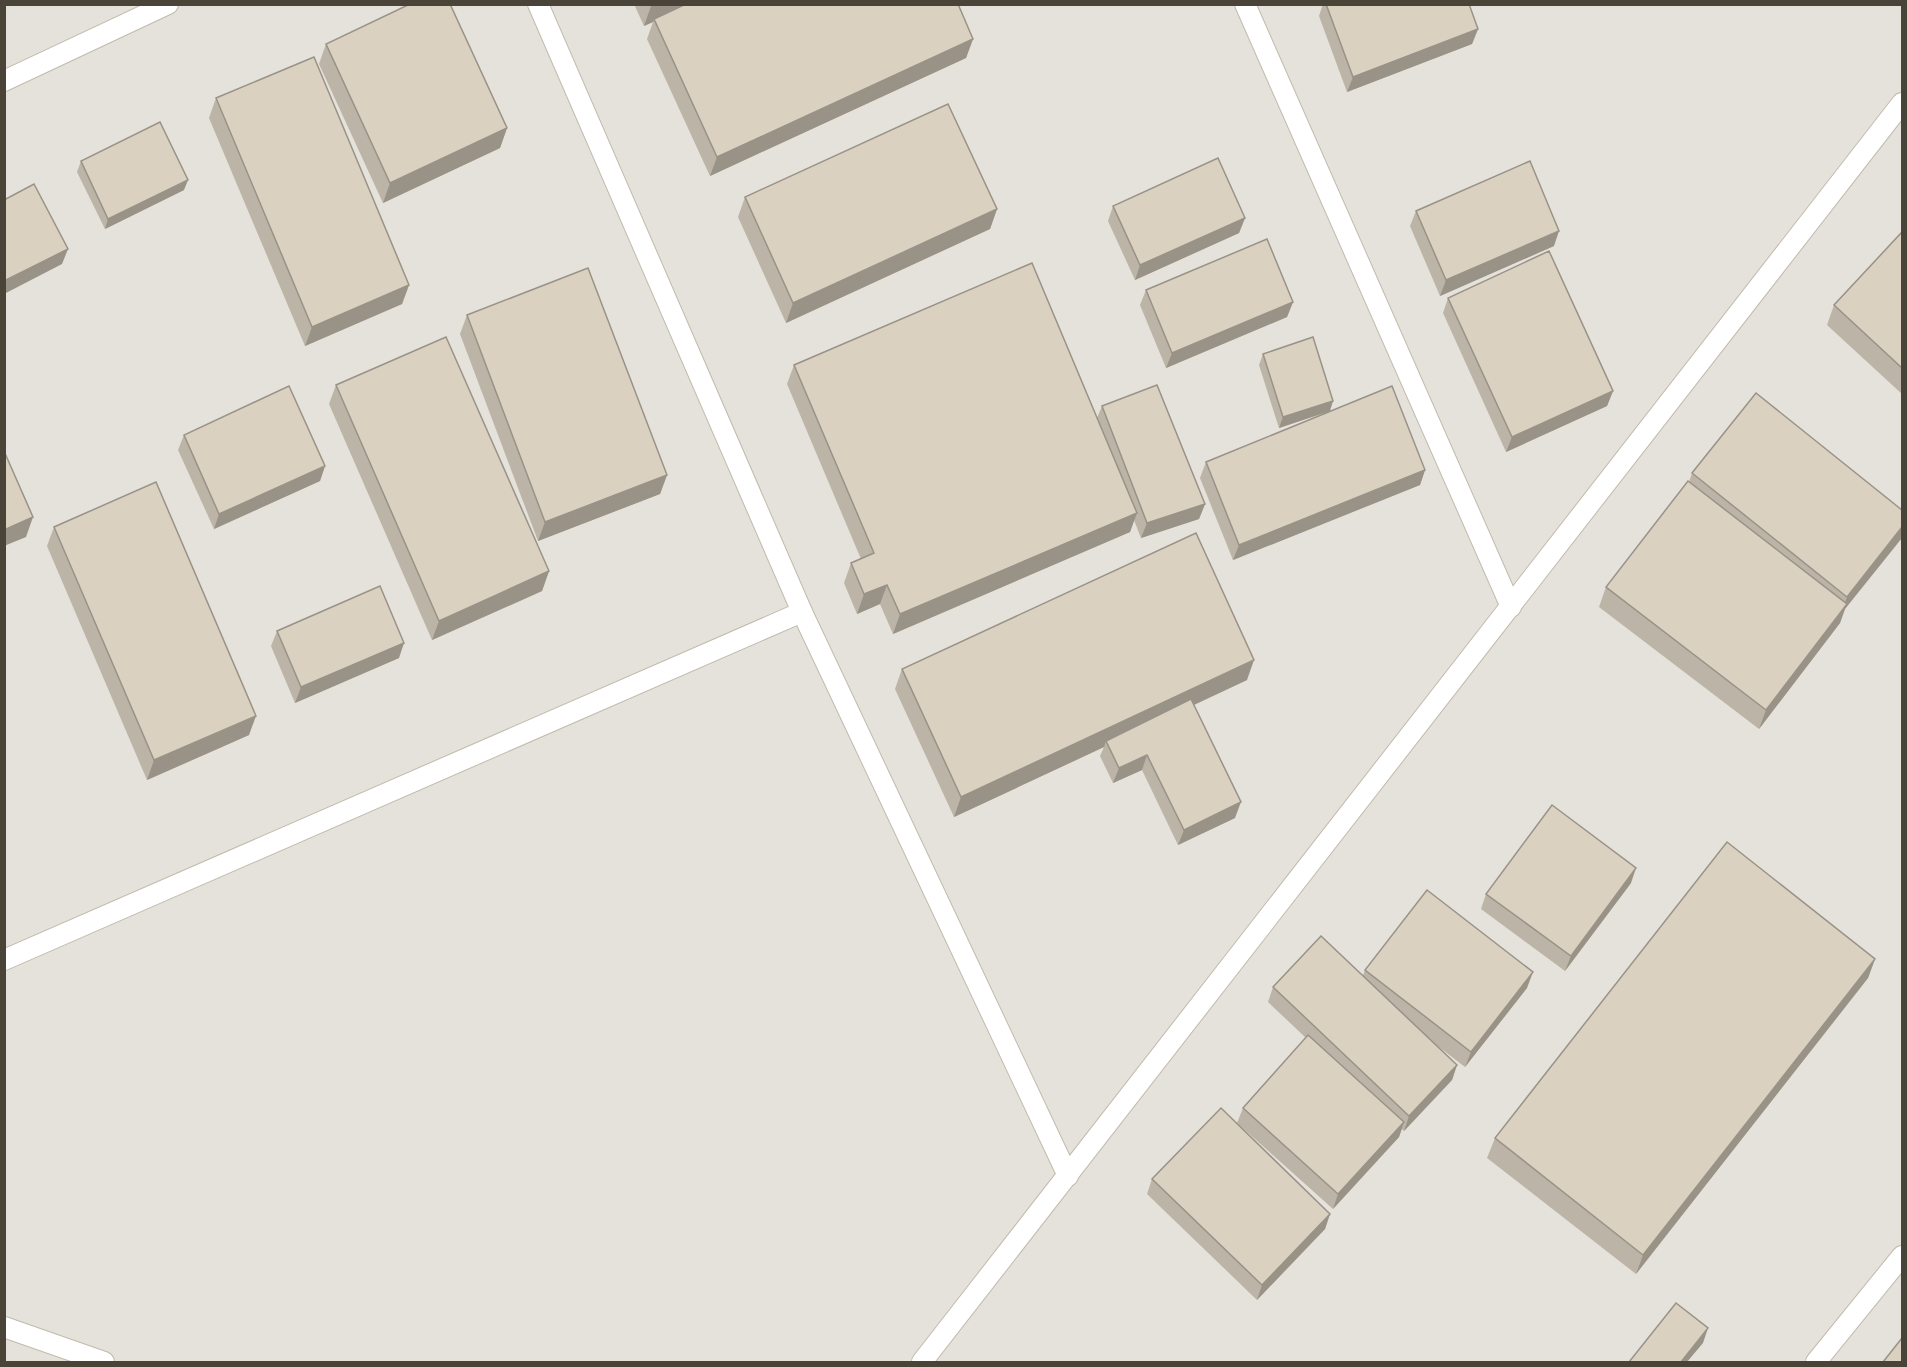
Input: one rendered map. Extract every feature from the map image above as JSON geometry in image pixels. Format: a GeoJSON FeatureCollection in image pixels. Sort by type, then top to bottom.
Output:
{"type":"FeatureCollection","features":[{"type":"Feature","properties":{"kind":"lane"},"geometry":{"type":"LineString","coordinates":[[4,81],[168,4]]}},
{"type":"Feature","properties":{"kind":"lane"},"geometry":{"type":"LineString","coordinates":[[538,4],[802,612],[1068,1176]]}},
{"type":"Feature","properties":{"kind":"lane"},"geometry":{"type":"LineString","coordinates":[[1245,4],[1511,607]]}},
{"type":"Feature","properties":{"kind":"lane"},"geometry":{"type":"LineString","coordinates":[[922,1362],[1902,103]]}},
{"type":"Feature","properties":{"kind":"lane"},"geometry":{"type":"LineString","coordinates":[[4,960],[802,612]]}},
{"type":"Feature","properties":{"kind":"lane"},"geometry":{"type":"LineString","coordinates":[[1816,1362],[1902,1256]]}},
{"type":"Feature","properties":{"kind":"lane"},"geometry":{"type":"LineString","coordinates":[[4,1327],[104,1362]]}},
{"type":"Feature","properties":{"kind":"shaded area"},"geometry":{"type":"Polygon","coordinates":[[[5,5],[1902,5],[1902,1362],[5,1362],[5,5]]]}},
{"type":"Feature","properties":{"kind":"building"},"geometry":{"type":"Polygon","coordinates":[[[410,4],[450,4],[507,128],[390,183],[326,44],[410,4]]]}},
{"type":"Feature","properties":{"kind":"building"},"geometry":{"type":"Polygon","coordinates":[[[686,4],[958,4],[973,39],[717,157],[654,19],[686,4]]]}},
{"type":"Feature","properties":{"kind":"building"},"geometry":{"type":"Polygon","coordinates":[[[1326,4],[1469,4],[1478,29],[1353,77],[1326,4]]]}},
{"type":"Feature","properties":{"kind":"building"},"geometry":{"type":"Polygon","coordinates":[[[314,57],[409,285],[312,327],[216,98],[314,57]]]}},
{"type":"Feature","properties":{"kind":"building"},"geometry":{"type":"Polygon","coordinates":[[[948,104],[997,209],[793,303],[745,197],[948,104]]]}},
{"type":"Feature","properties":{"kind":"building"},"geometry":{"type":"Polygon","coordinates":[[[160,122],[188,180],[108,219],[81,161],[160,122]]]}},
{"type":"Feature","properties":{"kind":"building"},"geometry":{"type":"Polygon","coordinates":[[[1218,158],[1245,218],[1140,265],[1113,206],[1218,158]]]}},
{"type":"Feature","properties":{"kind":"building"},"geometry":{"type":"Polygon","coordinates":[[[1530,161],[1559,231],[1446,280],[1416,211],[1530,161]]]}},
{"type":"Feature","properties":{"kind":"building"},"geometry":{"type":"Polygon","coordinates":[[[34,184],[68,249],[4,281],[4,200],[34,184]]]}},
{"type":"Feature","properties":{"kind":"building"},"geometry":{"type":"Polygon","coordinates":[[[1902,232],[1902,368],[1834,305],[1902,232]]]}},
{"type":"Feature","properties":{"kind":"building"},"geometry":{"type":"Polygon","coordinates":[[[1267,239],[1293,302],[1172,353],[1146,290],[1267,239]]]}},
{"type":"Feature","properties":{"kind":"building"},"geometry":{"type":"Polygon","coordinates":[[[1549,251],[1613,391],[1512,437],[1448,298],[1549,251]]]}},
{"type":"Feature","properties":{"kind":"building"},"geometry":{"type":"Polygon","coordinates":[[[1032,263],[1137,513],[900,614],[887,585],[864,594],[851,563],[874,553],[794,365],[1032,263]]]}},
{"type":"Feature","properties":{"kind":"building"},"geometry":{"type":"Polygon","coordinates":[[[588,268],[667,475],[545,522],[467,315],[588,268]]]}},
{"type":"Feature","properties":{"kind":"building"},"geometry":{"type":"Polygon","coordinates":[[[446,337],[549,571],[439,621],[336,385],[446,337]]]}},
{"type":"Feature","properties":{"kind":"building"},"geometry":{"type":"Polygon","coordinates":[[[1313,337],[1333,401],[1283,417],[1263,354],[1313,337]]]}},
{"type":"Feature","properties":{"kind":"building"},"geometry":{"type":"Polygon","coordinates":[[[1157,385],[1205,504],[1147,523],[1102,406],[1157,385]]]}},
{"type":"Feature","properties":{"kind":"building"},"geometry":{"type":"Polygon","coordinates":[[[289,386],[325,466],[219,514],[184,435],[289,386]]]}},
{"type":"Feature","properties":{"kind":"building"},"geometry":{"type":"Polygon","coordinates":[[[1392,386],[1425,470],[1239,545],[1206,462],[1392,386]]]}},
{"type":"Feature","properties":{"kind":"building"},"geometry":{"type":"Polygon","coordinates":[[[1756,393],[1902,510],[1902,527],[1847,597],[1692,473],[1756,393]]]}},
{"type":"Feature","properties":{"kind":"building"},"geometry":{"type":"Polygon","coordinates":[[[4,451],[33,517],[4,530],[4,451]]]}},
{"type":"Feature","properties":{"kind":"building"},"geometry":{"type":"Polygon","coordinates":[[[1688,481],[1847,604],[1766,710],[1606,587],[1688,481]]]}},
{"type":"Feature","properties":{"kind":"building"},"geometry":{"type":"Polygon","coordinates":[[[156,482],[256,716],[154,760],[54,527],[156,482]]]}},
{"type":"Feature","properties":{"kind":"building"},"geometry":{"type":"Polygon","coordinates":[[[1196,533],[1254,660],[961,797],[902,669],[1196,533]]]}},
{"type":"Feature","properties":{"kind":"building"},"geometry":{"type":"Polygon","coordinates":[[[380,586],[404,643],[301,687],[277,631],[380,586]]]}},
{"type":"Feature","properties":{"kind":"building"},"geometry":{"type":"Polygon","coordinates":[[[1191,699],[1241,802],[1184,830],[1147,755],[1119,768],[1106,741],[1191,699]]]}},
{"type":"Feature","properties":{"kind":"building"},"geometry":{"type":"Polygon","coordinates":[[[1552,805],[1636,868],[1571,956],[1486,894],[1552,805]]]}},
{"type":"Feature","properties":{"kind":"building"},"geometry":{"type":"Polygon","coordinates":[[[1727,842],[1875,959],[1643,1255],[1495,1138],[1727,842]]]}},
{"type":"Feature","properties":{"kind":"building"},"geometry":{"type":"Polygon","coordinates":[[[1427,890],[1533,972],[1471,1052],[1365,970],[1427,890]]]}},
{"type":"Feature","properties":{"kind":"building"},"geometry":{"type":"Polygon","coordinates":[[[1321,936],[1457,1065],[1409,1116],[1273,987],[1321,936]]]}},
{"type":"Feature","properties":{"kind":"building"},"geometry":{"type":"Polygon","coordinates":[[[1308,1035],[1404,1122],[1338,1194],[1243,1108],[1308,1035]]]}},
{"type":"Feature","properties":{"kind":"building"},"geometry":{"type":"Polygon","coordinates":[[[1221,1108],[1330,1214],[1262,1285],[1152,1179],[1221,1108]]]}},
{"type":"Feature","properties":{"kind":"building"},"geometry":{"type":"Polygon","coordinates":[[[1676,1303],[1708,1328],[1681,1362],[1629,1362],[1676,1303]]]}},
{"type":"Feature","properties":{"kind":"building"},"geometry":{"type":"Polygon","coordinates":[[[1902,1338],[1902,1362],[1883,1362],[1902,1338]]]}}]}
